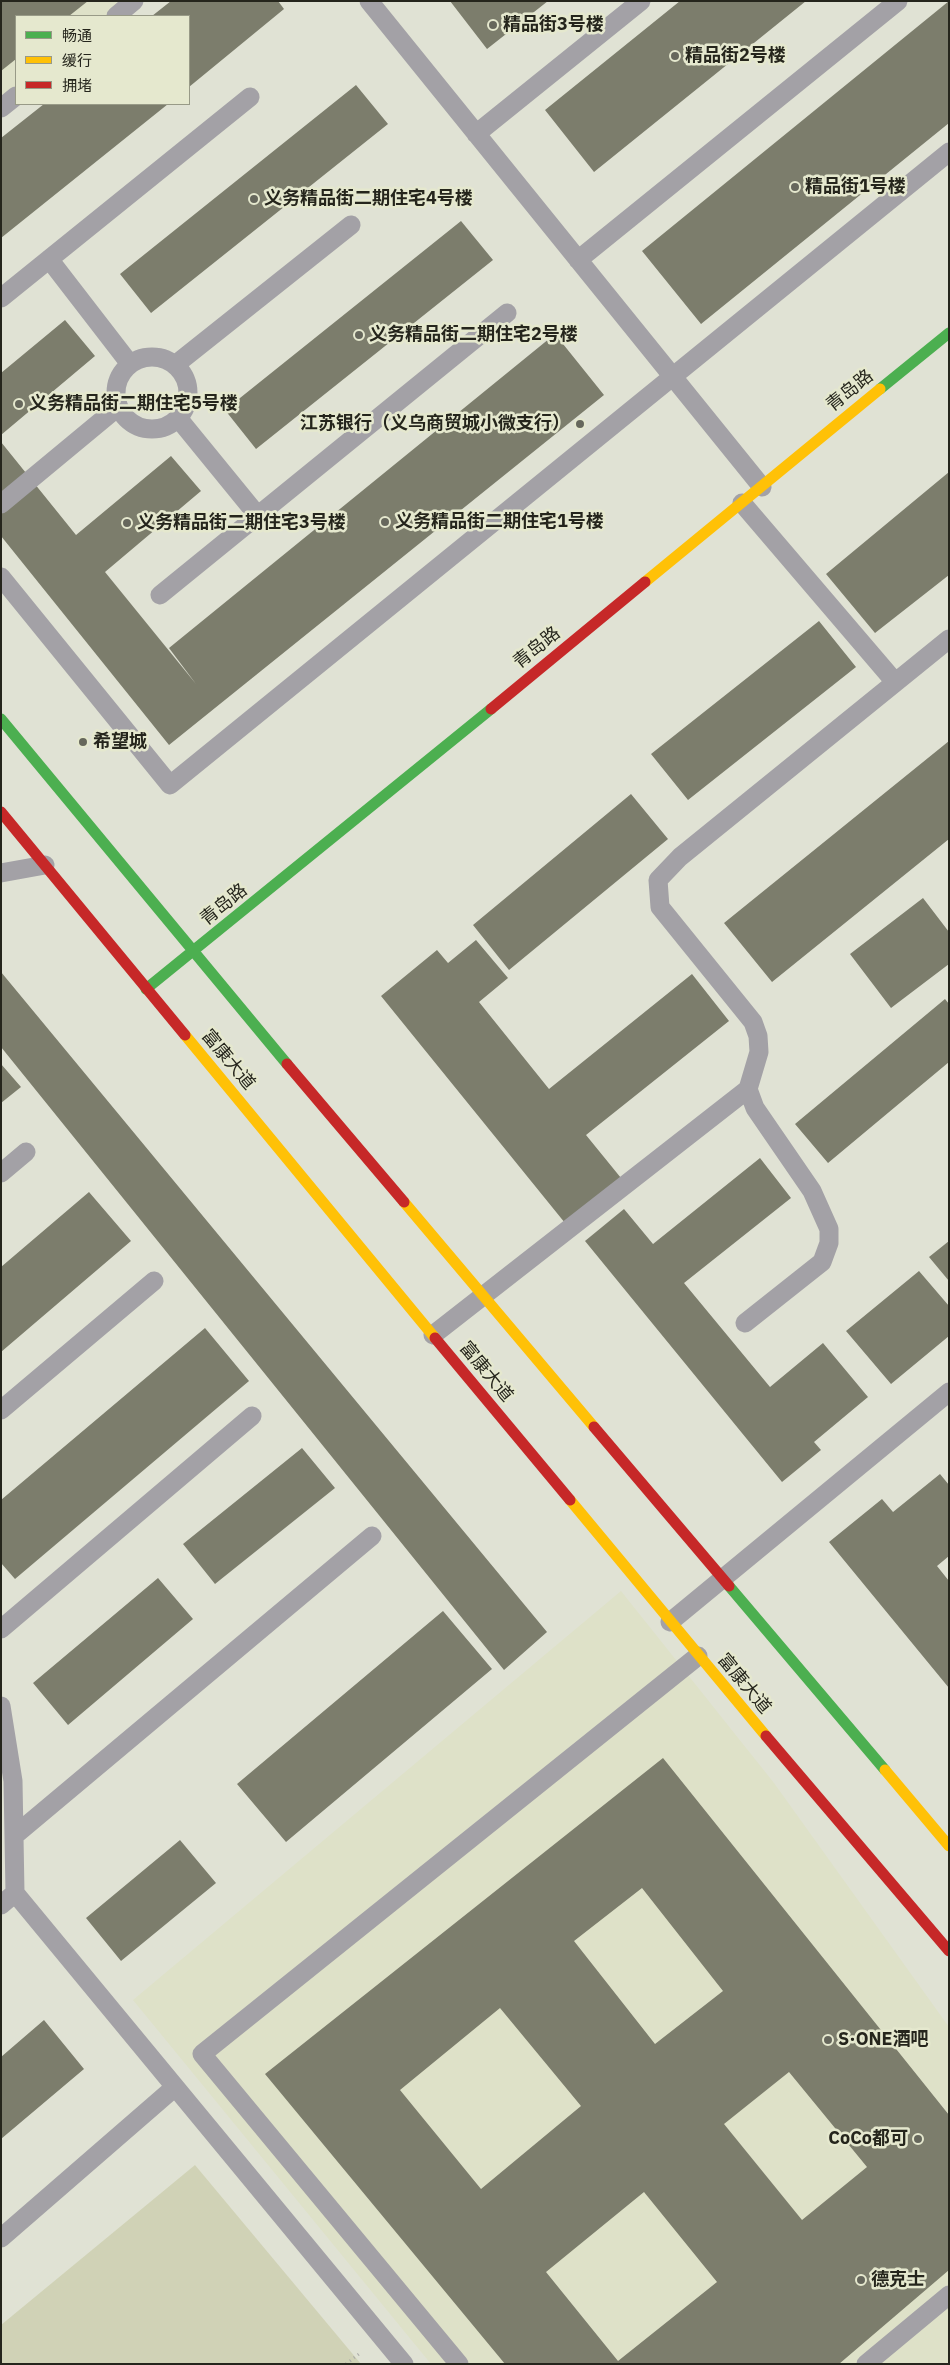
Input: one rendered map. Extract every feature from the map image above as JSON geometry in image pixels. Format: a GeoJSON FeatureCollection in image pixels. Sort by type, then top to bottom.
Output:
{"type":"FeatureCollection","features":[{"type":"Feature","properties":{"kind":"street","name":"青岛路"},"geometry":{"type":"LineString","coordinates":[[146,989],[193,953],[949,333]]}},
{"type":"Feature","properties":{"kind":"street"},"geometry":{"type":"LineString","coordinates":[[1,719],[193,953],[949,1846]]}},
{"type":"Feature","properties":{"kind":"street","name":"富康大道"},"geometry":{"type":"LineString","coordinates":[[1,812],[698,1656],[949,1951]]}},
{"type":"Feature","properties":{"kind":"lane"},"geometry":{"type":"LineString","coordinates":[[117,15],[134,1]]}},
{"type":"Feature","properties":{"kind":"lane"},"geometry":{"type":"LineString","coordinates":[[476,134],[641,1]]}},
{"type":"Feature","properties":{"kind":"lane"},"geometry":{"type":"LineString","coordinates":[[578,260],[898,1]]}},
{"type":"Feature","properties":{"kind":"lane"},"geometry":{"type":"LineString","coordinates":[[376,4],[476,134],[762,487]]}},
{"type":"Feature","properties":{"kind":"lane"},"geometry":{"type":"LineString","coordinates":[[1,108],[15,97]]}},
{"type":"Feature","properties":{"kind":"lane"},"geometry":{"type":"LineString","coordinates":[[1,298],[250,98]]}},
{"type":"Feature","properties":{"kind":"lane"},"geometry":{"type":"LineString","coordinates":[[1,577],[170,785],[949,152]]}},
{"type":"Feature","properties":{"kind":"lane"},"geometry":{"type":"LineString","coordinates":[[175,365],[351,225]]}},
{"type":"Feature","properties":{"kind":"lane"},"geometry":{"type":"LineString","coordinates":[[49,259],[130,364]]}},
{"type":"Feature","properties":{"kind":"lane"},"geometry":{"type":"LineString","coordinates":[[160,595],[507,313]]}},
{"type":"Feature","properties":{"kind":"lane"},"geometry":{"type":"LineString","coordinates":[[153,356],[175,365],[183,374],[187,385],[188,397],[178,418],[168,425],[157,428],[145,428],[134,424],[118,407],[117,384],[122,372],[140,358],[153,356]]}},
{"type":"Feature","properties":{"kind":"lane"},"geometry":{"type":"LineString","coordinates":[[1,504],[118,407]]}},
{"type":"Feature","properties":{"kind":"lane"},"geometry":{"type":"LineString","coordinates":[[178,418],[258,516]]}},
{"type":"Feature","properties":{"kind":"lane"},"geometry":{"type":"LineString","coordinates":[[742,503],[895,682]]}},
{"type":"Feature","properties":{"kind":"lane"},"geometry":{"type":"LineString","coordinates":[[432,1335],[748,1089],[759,1052],[758,1036],[753,1022],[660,907],[658,880],[680,857],[949,639]]}},
{"type":"Feature","properties":{"kind":"lane"},"geometry":{"type":"LineString","coordinates":[[1,873],[45,865]]}},
{"type":"Feature","properties":{"kind":"lane"},"geometry":{"type":"LineString","coordinates":[[745,1323],[822,1262],[829,1244],[826,1221],[812,1191],[755,1108],[748,1089]]}},
{"type":"Feature","properties":{"kind":"lane"},"geometry":{"type":"LineString","coordinates":[[1,1173],[26,1152]]}},
{"type":"Feature","properties":{"kind":"lane"},"geometry":{"type":"LineString","coordinates":[[1,1410],[154,1280]]}},
{"type":"Feature","properties":{"kind":"lane"},"geometry":{"type":"LineString","coordinates":[[670,1622],[949,1392]]}},
{"type":"Feature","properties":{"kind":"lane"},"geometry":{"type":"LineString","coordinates":[[1,1629],[252,1416]]}},
{"type":"Feature","properties":{"kind":"lane"},"geometry":{"type":"LineString","coordinates":[[14,1836],[372,1536]]}},
{"type":"Feature","properties":{"kind":"lane"},"geometry":{"type":"LineString","coordinates":[[460,2364],[202,2054],[698,1656]]}},
{"type":"Feature","properties":{"kind":"lane"},"geometry":{"type":"LineString","coordinates":[[1,1706],[13,1782],[14,1836],[8,1899],[175,2087],[404,2364]]}},
{"type":"Feature","properties":{"kind":"lane"},"geometry":{"type":"LineString","coordinates":[[1,2238],[175,2087]]}},
{"type":"Feature","properties":{"kind":"lane"},"geometry":{"type":"LineString","coordinates":[[866,2364],[949,2295]]}},
{"type":"Feature","properties":{"kind":"shaded area"},"geometry":{"type":"Polygon","coordinates":[[[1,1],[134,1],[116,15],[15,15],[15,96],[1,107],[1,1]]]}},
{"type":"Feature","properties":{"kind":"shaded area"},"geometry":{"type":"Polygon","coordinates":[[[621,1591],[774,1783],[949,2027],[949,2364],[431,2364],[133,2000],[621,1591]]]}},
{"type":"Feature","properties":{"kind":"shaded area"},"geometry":{"type":"Polygon","coordinates":[[[195,2165],[361,2364],[1,2364],[1,2325],[195,2165]]]}},
{"type":"Feature","properties":{"kind":"building"},"geometry":{"type":"Polygon","coordinates":[[[1,1],[88,1],[70,15],[15,15],[15,60],[1,71],[1,1]]]}},
{"type":"Feature","properties":{"kind":"building"},"geometry":{"type":"Polygon","coordinates":[[[171,1],[278,1],[284,9],[190,86],[190,15],[153,15],[171,1]]]}},
{"type":"Feature","properties":{"kind":"building","name":"精品街3号楼"},"geometry":{"type":"Polygon","coordinates":[[[450,1],[548,1],[487,49],[450,1]]]}},
{"type":"Feature","properties":{"kind":"building","name":"精品街2号楼"},"geometry":{"type":"Polygon","coordinates":[[[680,1],[806,1],[594,172],[545,110],[680,1]]]}},
{"type":"Feature","properties":{"kind":"building","name":"精品街1号楼"},"geometry":{"type":"Polygon","coordinates":[[[949,1],[949,123],[701,324],[642,251],[949,1]]]}},
{"type":"Feature","properties":{"kind":"building","name":"义务精品街二期住宅4号楼"},"geometry":{"type":"Polygon","coordinates":[[[356,85],[388,124],[151,313],[120,274],[356,85]]]}},
{"type":"Feature","properties":{"kind":"building"},"geometry":{"type":"Polygon","coordinates":[[[43,105],[167,105],[1,238],[1,138],[43,105]]]}},
{"type":"Feature","properties":{"kind":"building","name":"义务精品街二期住宅2号楼"},"geometry":{"type":"Polygon","coordinates":[[[461,221],[493,260],[256,449],[225,410],[461,221]]]}},
{"type":"Feature","properties":{"kind":"building","name":"义务精品街二期住宅5号楼"},"geometry":{"type":"Polygon","coordinates":[[[65,320],[95,356],[1,435],[1,373],[65,320]]]}},
{"type":"Feature","properties":{"kind":"building","name":"义务精品街二期住宅1号楼"},"geometry":{"type":"Polygon","coordinates":[[[555,334],[604,395],[169,745],[1,536],[1,442],[76,535],[171,456],[201,491],[105,572],[196,684],[169,648],[555,334]]]}},
{"type":"Feature","properties":{"kind":"building"},"geometry":{"type":"Polygon","coordinates":[[[949,472],[949,575],[875,633],[826,574],[949,472]]]}},
{"type":"Feature","properties":{"kind":"building"},"geometry":{"type":"Polygon","coordinates":[[[819,621],[856,667],[688,800],[651,754],[819,621]]]}},
{"type":"Feature","properties":{"kind":"building"},"geometry":{"type":"Polygon","coordinates":[[[949,741],[949,839],[772,982],[724,923],[949,741]]]}},
{"type":"Feature","properties":{"kind":"building"},"geometry":{"type":"Polygon","coordinates":[[[631,794],[668,839],[509,970],[473,925],[631,794]]]}},
{"type":"Feature","properties":{"kind":"building"},"geometry":{"type":"Polygon","coordinates":[[[923,898],[949,932],[949,964],[891,1008],[850,954],[923,898]]]}},
{"type":"Feature","properties":{"kind":"building"},"geometry":{"type":"Polygon","coordinates":[[[476,940],[508,978],[479,1002],[549,1089],[692,974],[729,1021],[586,1135],[621,1178],[565,1223],[381,996],[437,950],[448,963],[476,940]]]}},
{"type":"Feature","properties":{"kind":"building"},"geometry":{"type":"Polygon","coordinates":[[[1,972],[547,1632],[504,1670],[1,1047],[1,972]]]}},
{"type":"Feature","properties":{"kind":"building"},"geometry":{"type":"Polygon","coordinates":[[[945,999],[949,1004],[949,1062],[828,1163],[795,1124],[945,999]]]}},
{"type":"Feature","properties":{"kind":"building"},"geometry":{"type":"Polygon","coordinates":[[[1,1064],[21,1087],[1,1103],[1,1064]]]}},
{"type":"Feature","properties":{"kind":"building"},"geometry":{"type":"Polygon","coordinates":[[[760,1158],[791,1198],[684,1283],[770,1387],[823,1343],[868,1397],[814,1442],[821,1450],[782,1482],[585,1241],[624,1209],[653,1244],[760,1158]]]}},
{"type":"Feature","properties":{"kind":"building"},"geometry":{"type":"Polygon","coordinates":[[[89,1192],[131,1241],[1,1352],[1,1267],[89,1192]]]}},
{"type":"Feature","properties":{"kind":"building"},"geometry":{"type":"Polygon","coordinates":[[[949,1241],[949,1281],[929,1257],[949,1241]]]}},
{"type":"Feature","properties":{"kind":"building"},"geometry":{"type":"Polygon","coordinates":[[[919,1271],[949,1306],[949,1336],[891,1384],[846,1331],[919,1271]]]}},
{"type":"Feature","properties":{"kind":"building"},"geometry":{"type":"Polygon","coordinates":[[[205,1328],[249,1381],[15,1579],[1,1563],[1,1500],[205,1328]]]}},
{"type":"Feature","properties":{"kind":"building"},"geometry":{"type":"Polygon","coordinates":[[[302,1448],[335,1488],[215,1584],[183,1544],[302,1448]]]}},
{"type":"Feature","properties":{"kind":"building"},"geometry":{"type":"Polygon","coordinates":[[[940,1474],[949,1485],[949,1556],[937,1566],[949,1581],[949,1688],[829,1542],[882,1499],[893,1512],[940,1474]]]}},
{"type":"Feature","properties":{"kind":"building"},"geometry":{"type":"Polygon","coordinates":[[[158,1578],[193,1619],[68,1725],[33,1683],[158,1578]]]}},
{"type":"Feature","properties":{"kind":"building"},"geometry":{"type":"Polygon","coordinates":[[[443,1611],[492,1669],[286,1842],[237,1784],[443,1611]]]}},
{"type":"Feature","properties":{"kind":"building"},"geometry":{"type":"Polygon","coordinates":[[[663,1758],[949,2115],[949,2270],[839,2364],[505,2364],[265,2074],[663,1758]],[[642,1888],[574,1941],[655,2044],[723,1991],[642,1888]],[[500,2008],[400,2090],[481,2189],[581,2106],[500,2008]],[[789,2072],[724,2124],[802,2220],[867,2167],[789,2072]],[[644,2192],[546,2272],[618,2361],[717,2282],[644,2192]]]}},
{"type":"Feature","properties":{"kind":"building"},"geometry":{"type":"Polygon","coordinates":[[[180,1840],[216,1883],[121,1961],[86,1918],[180,1840]]]}},
{"type":"Feature","properties":{"kind":"building"},"geometry":{"type":"Polygon","coordinates":[[[44,2020],[84,2069],[1,2139],[1,2057],[44,2020]]]}},
{"type":"Feature","properties":{"kind":"traffic: fast"},"geometry":{"type":"LineString","coordinates":[[880,389],[949,333]]}},
{"type":"Feature","properties":{"kind":"traffic: fast"},"geometry":{"type":"LineString","coordinates":[[146,989],[491,709]]}},
{"type":"Feature","properties":{"kind":"traffic: fast"},"geometry":{"type":"LineString","coordinates":[[1,719],[287,1064]]}},
{"type":"Feature","properties":{"kind":"traffic: fast"},"geometry":{"type":"LineString","coordinates":[[729,1586],[885,1770]]}},
{"type":"Feature","properties":{"kind":"traffic: slow"},"geometry":{"type":"LineString","coordinates":[[645,582],[880,389]]}},
{"type":"Feature","properties":{"kind":"traffic: slow"},"geometry":{"type":"LineString","coordinates":[[185,1035],[435,1338]]}},
{"type":"Feature","properties":{"kind":"traffic: slow"},"geometry":{"type":"LineString","coordinates":[[404,1202],[594,1427]]}},
{"type":"Feature","properties":{"kind":"traffic: slow"},"geometry":{"type":"LineString","coordinates":[[570,1500],[766,1736]]}},
{"type":"Feature","properties":{"kind":"traffic: slow"},"geometry":{"type":"LineString","coordinates":[[885,1770],[949,1846]]}},
{"type":"Feature","properties":{"kind":"traffic: jam"},"geometry":{"type":"LineString","coordinates":[[491,709],[645,582]]}},
{"type":"Feature","properties":{"kind":"traffic: jam"},"geometry":{"type":"LineString","coordinates":[[1,812],[185,1035]]}},
{"type":"Feature","properties":{"kind":"traffic: jam"},"geometry":{"type":"LineString","coordinates":[[287,1064],[404,1202]]}},
{"type":"Feature","properties":{"kind":"traffic: jam"},"geometry":{"type":"LineString","coordinates":[[435,1338],[570,1500]]}},
{"type":"Feature","properties":{"kind":"traffic: jam"},"geometry":{"type":"LineString","coordinates":[[594,1427],[729,1586]]}},
{"type":"Feature","properties":{"kind":"traffic: jam"},"geometry":{"type":"LineString","coordinates":[[766,1736],[949,1951]]}},
{"type":"Feature","properties":{"kind":"place","name":"精品街3号楼"},"geometry":{"type":"Point","coordinates":[493,25]}},
{"type":"Feature","properties":{"kind":"place","name":"精品街2号楼"},"geometry":{"type":"Point","coordinates":[675,56]}},
{"type":"Feature","properties":{"kind":"place","name":"精品街1号楼"},"geometry":{"type":"Point","coordinates":[795,187]}},
{"type":"Feature","properties":{"kind":"place","name":"义务精品街二期住宅4号楼"},"geometry":{"type":"Point","coordinates":[254,199]}},
{"type":"Feature","properties":{"kind":"place","name":"义务精品街二期住宅2号楼"},"geometry":{"type":"Point","coordinates":[359,335]}},
{"type":"Feature","properties":{"kind":"place","name":"义务精品街二期住宅5号楼"},"geometry":{"type":"Point","coordinates":[19,404]}},
{"type":"Feature","properties":{"kind":"place","name":"江苏银行（义乌商贸城小微支行）"},"geometry":{"type":"Point","coordinates":[580,424]}},
{"type":"Feature","properties":{"kind":"place","name":"义务精品街二期住宅1号楼"},"geometry":{"type":"Point","coordinates":[385,522]}},
{"type":"Feature","properties":{"kind":"place","name":"义务精品街二期住宅3号楼"},"geometry":{"type":"Point","coordinates":[127,523]}},
{"type":"Feature","properties":{"kind":"place","name":"希望城"},"geometry":{"type":"Point","coordinates":[83,742]}},
{"type":"Feature","properties":{"kind":"place","name":"S·ONE酒吧"},"geometry":{"type":"Point","coordinates":[828,2040]}},
{"type":"Feature","properties":{"kind":"place","name":"CoCo都可"},"geometry":{"type":"Point","coordinates":[918,2139]}},
{"type":"Feature","properties":{"kind":"place","name":"德克士"},"geometry":{"type":"Point","coordinates":[861,2280]}}]}
